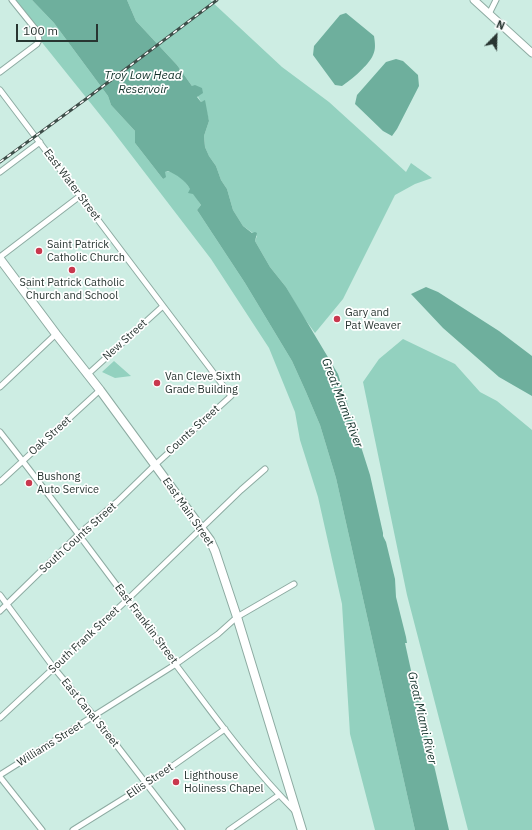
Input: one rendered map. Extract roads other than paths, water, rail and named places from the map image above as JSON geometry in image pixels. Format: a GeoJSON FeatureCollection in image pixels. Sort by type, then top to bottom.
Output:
{"type":"FeatureCollection","features":[{"type":"Feature","properties":{"kind":"main road"},"geometry":{"type":"LineString","coordinates":[[474,0],[532,53]]}},
{"type":"Feature","properties":{"kind":"main road","name":"East Main Street"},"geometry":{"type":"LineString","coordinates":[[0,258],[202,528],[215,551],[302,830]]}},
{"type":"Feature","properties":{"kind":"street"},"geometry":{"type":"LineString","coordinates":[[0,72],[37,44],[40,40],[37,32],[12,0]]}},
{"type":"Feature","properties":{"kind":"street"},"geometry":{"type":"LineString","coordinates":[[489,14],[496,0]]}},
{"type":"Feature","properties":{"kind":"street","name":"East Water Street"},"geometry":{"type":"LineString","coordinates":[[0,90],[230,396]]}},
{"type":"Feature","properties":{"kind":"street"},"geometry":{"type":"LineString","coordinates":[[0,172],[40,142]]}},
{"type":"Feature","properties":{"kind":"street"},"geometry":{"type":"LineString","coordinates":[[0,258],[80,196]]}},
{"type":"Feature","properties":{"kind":"street","name":"New Street"},"geometry":{"type":"LineString","coordinates":[[88,375],[163,306]]}},
{"type":"Feature","properties":{"kind":"street"},"geometry":{"type":"LineString","coordinates":[[0,386],[56,334]]}},
{"type":"Feature","properties":{"kind":"street","name":"Oak Street"},"geometry":{"type":"LineString","coordinates":[[0,482],[100,390]]}},
{"type":"Feature","properties":{"kind":"street","name":"Counts Street"},"geometry":{"type":"LineString","coordinates":[[155,465],[230,396]]}},
{"type":"Feature","properties":{"kind":"street","name":"East Franklin Street"},"geometry":{"type":"LineString","coordinates":[[0,432],[80,533],[128,600],[225,729],[279,795],[297,813]]}},
{"type":"Feature","properties":{"kind":"street","name":"South Counts Street"},"geometry":{"type":"LineString","coordinates":[[0,611],[80,533],[117,502],[155,465]]}},
{"type":"Feature","properties":{"kind":"street","name":"South Frank Street"},"geometry":{"type":"LineString","coordinates":[[0,718],[128,600],[265,469]]}},
{"type":"Feature","properties":{"kind":"street","name":"Williams Street"},"geometry":{"type":"LineString","coordinates":[[0,776],[176,664],[218,634],[237,618],[294,584]]}},
{"type":"Feature","properties":{"kind":"street","name":"East Canal Street"},"geometry":{"type":"LineString","coordinates":[[0,595],[54,668],[94,716],[182,830]]}},
{"type":"Feature","properties":{"kind":"street","name":"Ellis Street"},"geometry":{"type":"LineString","coordinates":[[73,830],[147,784],[225,729]]}},
{"type":"Feature","properties":{"kind":"street"},"geometry":{"type":"LineString","coordinates":[[0,776],[42,830]]}},
{"type":"Feature","properties":{"kind":"street"},"geometry":{"type":"LineString","coordinates":[[229,830],[279,795]]}},
{"type":"Feature","properties":{"kind":"water"},"geometry":{"type":"Polygon","coordinates":[[[32,0],[127,0],[136,21],[177,65],[192,86],[195,85],[202,88],[203,93],[197,97],[201,102],[205,100],[209,121],[204,136],[205,147],[227,189],[233,210],[243,226],[252,233],[257,233],[255,241],[270,267],[286,287],[338,374],[370,475],[383,536],[386,542],[395,579],[396,597],[406,637],[407,643],[405,643],[412,675],[415,681],[414,684],[421,698],[419,701],[421,702],[424,716],[422,723],[424,722],[449,830],[415,830],[336,478],[320,425],[292,361],[245,283],[197,210],[201,205],[193,194],[188,193],[190,189],[186,183],[175,174],[168,171],[165,172],[166,177],[163,179],[135,143],[135,131],[111,105],[108,96],[54,23],[32,0]]]}},
{"type":"Feature","properties":{"kind":"water"},"geometry":{"type":"Polygon","coordinates":[[[346,13],[374,36],[375,48],[371,59],[364,68],[342,86],[335,85],[313,55],[314,46],[340,15],[346,13]]]}},
{"type":"Feature","properties":{"kind":"water"},"geometry":{"type":"Polygon","coordinates":[[[396,59],[403,61],[418,75],[419,86],[392,136],[383,131],[355,104],[357,95],[386,62],[396,59]]]}},
{"type":"Feature","properties":{"kind":"water"},"geometry":{"type":"Polygon","coordinates":[[[426,287],[438,292],[499,331],[532,356],[532,396],[499,377],[443,328],[411,294],[426,287]]]}},
{"type":"Feature","properties":{"kind":"railway"},"geometry":{"type":"LineString","coordinates":[[0,162],[217,0]]}},
{"type":"Feature","properties":{"kind":"place","name":"Saint Patrick Catholic Church"},"geometry":{"type":"Point","coordinates":[39,251]}},
{"type":"Feature","properties":{"kind":"place","name":"Saint Patrick Catholic Church and School"},"geometry":{"type":"Point","coordinates":[72,270]}},
{"type":"Feature","properties":{"kind":"place","name":"Gary and Pat Weaver"},"geometry":{"type":"Point","coordinates":[337,319]}},
{"type":"Feature","properties":{"kind":"place","name":"Van Cleve Sixth Grade Building"},"geometry":{"type":"Point","coordinates":[157,383]}},
{"type":"Feature","properties":{"kind":"place","name":"Bushong Auto Service"},"geometry":{"type":"Point","coordinates":[29,483]}},
{"type":"Feature","properties":{"kind":"place","name":"Lighthouse Holiness Chapel"},"geometry":{"type":"Point","coordinates":[176,782]}},
{"type":"Feature","properties":{"kind":"water label","name":"Troy Low Head Reservoir"},"geometry":{"type":"Point","coordinates":[143,83]}},
{"type":"Feature","properties":{"kind":"water label","name":"Great Miami River"},"geometry":{"type":"Point","coordinates":[342,403]}},
{"type":"Feature","properties":{"kind":"water label","name":"Great Miami River"},"geometry":{"type":"Point","coordinates":[422,718]}}]}
